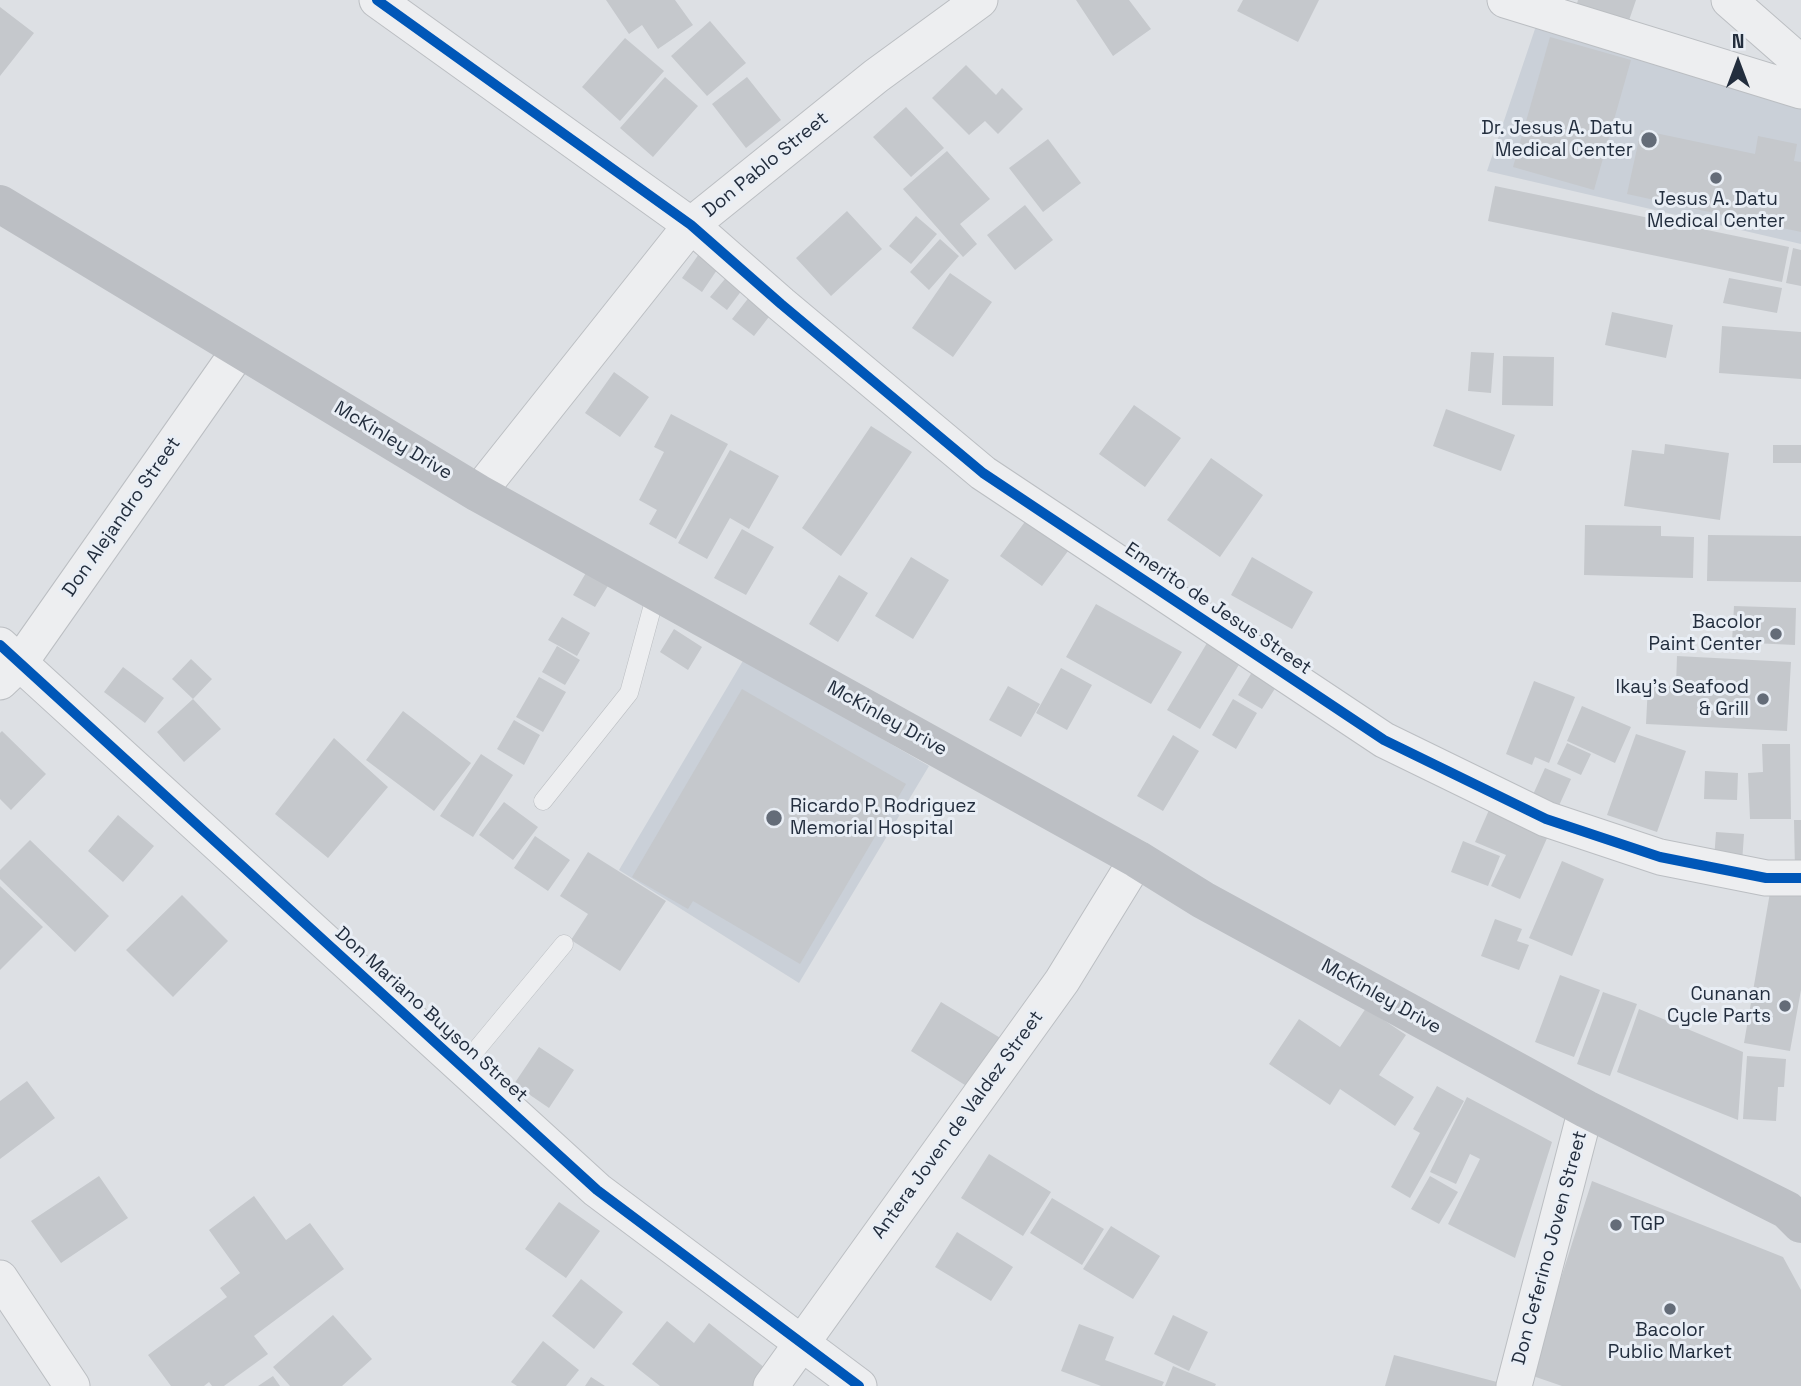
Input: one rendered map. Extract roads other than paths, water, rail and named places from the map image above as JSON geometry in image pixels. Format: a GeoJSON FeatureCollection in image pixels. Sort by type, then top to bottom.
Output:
{"type":"FeatureCollection","features":[{"type":"Feature","properties":{"kind":"main road","name":"McKinley Drive"},"geometry":{"type":"LineString","coordinates":[[0,204],[478,493],[1137,859],[1203,900],[1586,1109],[1796,1214]]}},
{"type":"Feature","properties":{"kind":"street","name":"Emerito de Jesus Street"},"geometry":{"type":"LineString","coordinates":[[377,0],[691,225],[983,473],[1384,740],[1546,819],[1572,828],[1660,857],[1766,878],[1801,878]]}},
{"type":"Feature","properties":{"kind":"street","name":"Don Pablo Street"},"geometry":{"type":"LineString","coordinates":[[478,493],[691,225],[876,76],[980,0]]}},
{"type":"Feature","properties":{"kind":"street"},"geometry":{"type":"LineString","coordinates":[[1505,0],[1801,91]]}},
{"type":"Feature","properties":{"kind":"street"},"geometry":{"type":"LineString","coordinates":[[1728,0],[1801,63]]}},
{"type":"Feature","properties":{"kind":"street","name":"Don Alejandro Street"},"geometry":{"type":"LineString","coordinates":[[6,664],[240,349]]}},
{"type":"Feature","properties":{"kind":"street","name":"Don Mariano Buyson Street"},"geometry":{"type":"LineString","coordinates":[[6,664],[462,1067],[597,1190],[859,1386]]}},
{"type":"Feature","properties":{"kind":"street","name":"Antera Joven de Valdez Street"},"geometry":{"type":"LineString","coordinates":[[771,1386],[1062,981],[1137,859]]}},
{"type":"Feature","properties":{"kind":"street","name":"Don Ceferino Joven Street"},"geometry":{"type":"LineString","coordinates":[[1514,1386],[1586,1109]]}},
{"type":"Feature","properties":{"kind":"street"},"geometry":{"type":"LineString","coordinates":[[0,1278],[72,1386]]}},
{"type":"Feature","properties":{"kind":"lane"},"geometry":{"type":"LineString","coordinates":[[543,800],[629,693],[656,590]]}},
{"type":"Feature","properties":{"kind":"lane"},"geometry":{"type":"LineString","coordinates":[[462,1067],[564,944]]}},
{"type":"Feature","properties":{"kind":"place","name":"Dr. Jesus A. Datu Medical Center"},"geometry":{"type":"Point","coordinates":[1649,140]}},
{"type":"Feature","properties":{"kind":"place","name":"Jesus A. Datu Medical Center"},"geometry":{"type":"Point","coordinates":[1716,178]}},
{"type":"Feature","properties":{"kind":"place","name":"Bacolor Paint Center"},"geometry":{"type":"Point","coordinates":[1776,634]}},
{"type":"Feature","properties":{"kind":"place","name":"Ikay's Seafood & Grill"},"geometry":{"type":"Point","coordinates":[1763,699]}},
{"type":"Feature","properties":{"kind":"place","name":"Ricardo P. Rodriguez Memorial Hospital"},"geometry":{"type":"Point","coordinates":[774,818]}},
{"type":"Feature","properties":{"kind":"place","name":"Cunanan Cycle Parts"},"geometry":{"type":"Point","coordinates":[1785,1006]}},
{"type":"Feature","properties":{"kind":"place","name":"TGP"},"geometry":{"type":"Point","coordinates":[1616,1225]}},
{"type":"Feature","properties":{"kind":"place","name":"Bacolor Public Market"},"geometry":{"type":"Point","coordinates":[1670,1309]}}]}
